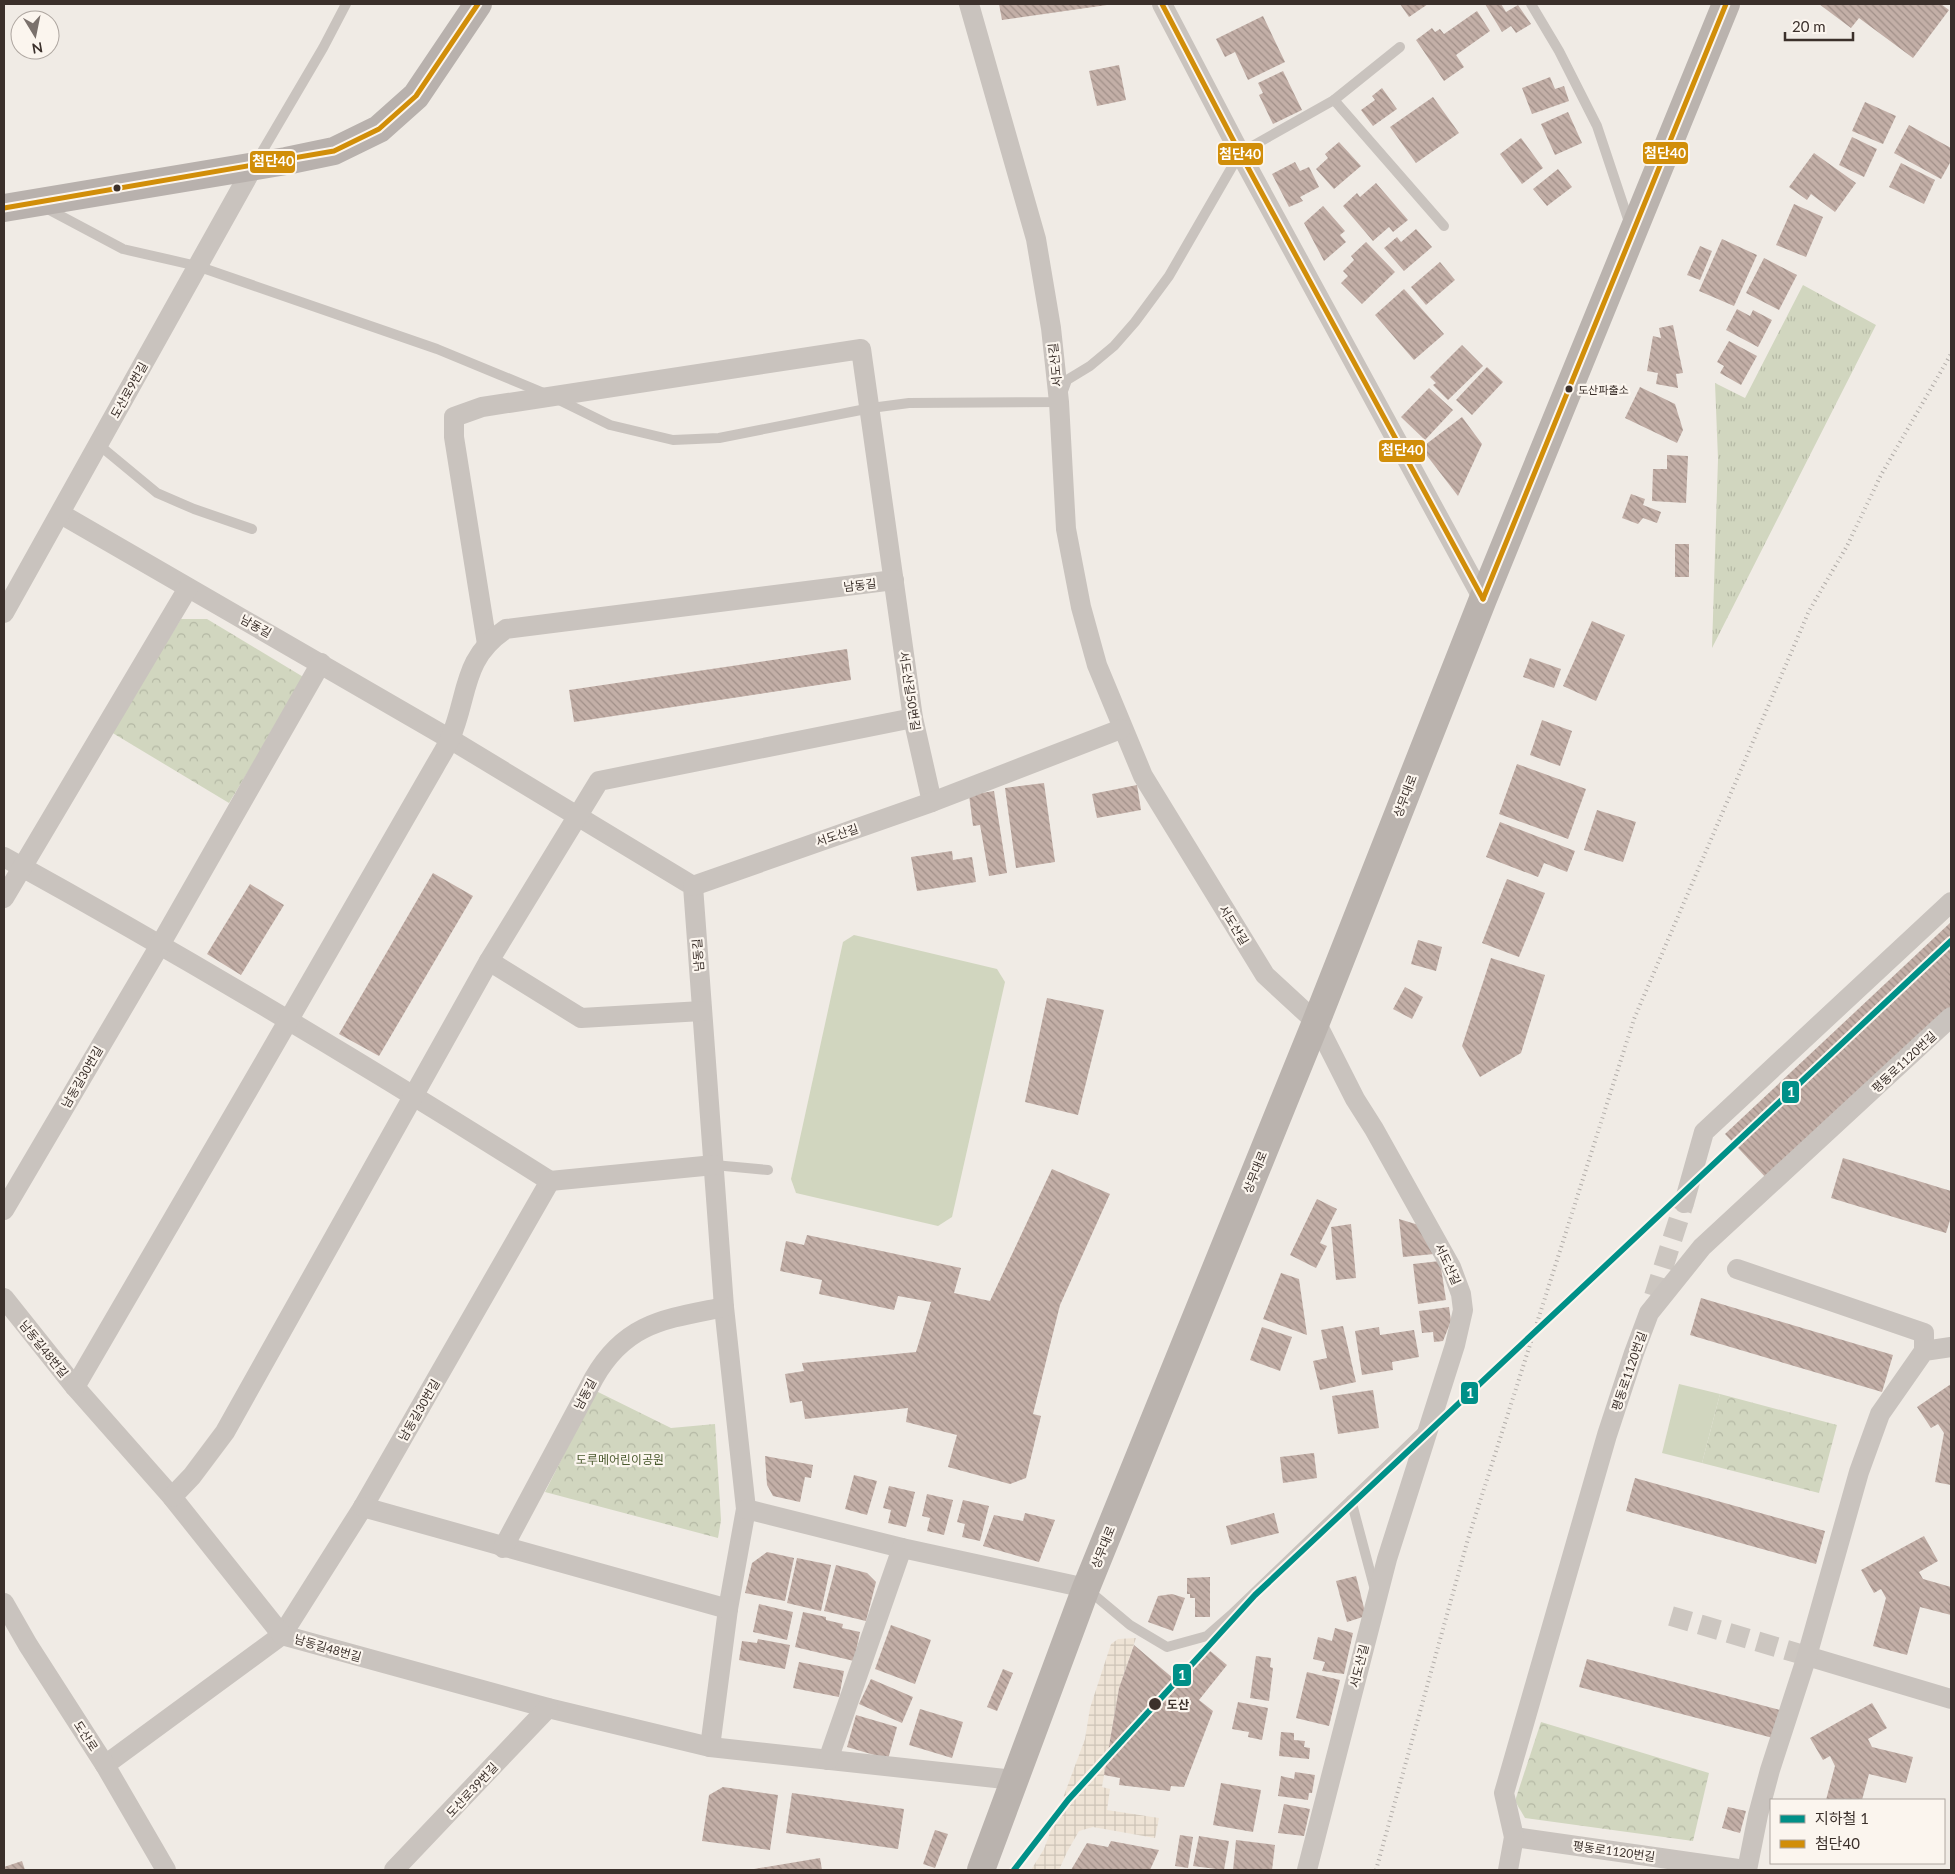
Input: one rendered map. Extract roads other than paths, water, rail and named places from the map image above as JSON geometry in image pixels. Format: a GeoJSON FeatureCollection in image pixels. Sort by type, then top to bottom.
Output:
{"type":"FeatureCollection","features":[{"type":"Feature","properties":{"kind":"main road"},"geometry":{"type":"LineString","coordinates":[[4,208],[253,167],[334,151],[378,129],[416,96],[478,4]]}},
{"type":"Feature","properties":{"kind":"main road","name":"상무대로"},"geometry":{"type":"LineString","coordinates":[[981,1870],[1086,1588],[1316,1022],[1483,599],[1726,4]]}},
{"type":"Feature","properties":{"kind":"street","name":"서도산길"},"geometry":{"type":"LineString","coordinates":[[969,4],[1036,239],[1051,328],[1059,402],[1066,529],[1081,607],[1097,665],[1142,776],[1265,975],[1316,1022],[1355,1099],[1374,1128],[1451,1267],[1461,1294],[1463,1310],[1455,1345],[1428,1425],[1377,1598],[1307,1870]]}},
{"type":"Feature","properties":{"kind":"street"},"geometry":{"type":"LineString","coordinates":[[1162,4],[1240,153],[1483,599]]}},
{"type":"Feature","properties":{"kind":"street","name":"도산로9번길"},"geometry":{"type":"LineString","coordinates":[[4,613],[61,514],[253,167]]}},
{"type":"Feature","properties":{"kind":"street","name":"서도산길50번길"},"geometry":{"type":"LineString","coordinates":[[551,396],[861,348],[871,408],[913,718],[932,802]]}},
{"type":"Feature","properties":{"kind":"street"},"geometry":{"type":"LineString","coordinates":[[487,644],[454,438],[454,417],[482,407],[551,396]]}},
{"type":"Feature","properties":{"kind":"street","name":"남동길"},"geometry":{"type":"LineString","coordinates":[[61,514],[321,663],[693,886],[724,1307],[746,1509],[728,1609],[710,1747]]}},
{"type":"Feature","properties":{"kind":"street","name":"남동길"},"geometry":{"type":"LineString","coordinates":[[450,739],[467,680],[479,653],[506,629],[894,580]]}},
{"type":"Feature","properties":{"kind":"street"},"geometry":{"type":"LineString","coordinates":[[4,898],[188,588]]}},
{"type":"Feature","properties":{"kind":"street","name":"남동길30번길"},"geometry":{"type":"LineString","coordinates":[[4,1210],[160,945],[321,663]]}},
{"type":"Feature","properties":{"kind":"street"},"geometry":{"type":"LineString","coordinates":[[172,1497],[192,1476],[225,1432],[489,962],[599,781],[913,718]]}},
{"type":"Feature","properties":{"kind":"street","name":"서도산길"},"geometry":{"type":"LineString","coordinates":[[693,886],[932,802],[1122,729]]}},
{"type":"Feature","properties":{"kind":"street"},"geometry":{"type":"LineString","coordinates":[[75,1387],[289,1022],[450,739]]}},
{"type":"Feature","properties":{"kind":"street"},"geometry":{"type":"LineString","coordinates":[[4,857],[160,945],[413,1095],[550,1181],[714,1165]]}},
{"type":"Feature","properties":{"kind":"street"},"geometry":{"type":"LineString","coordinates":[[1684,1203],[1704,1132],[1951,902]]}},
{"type":"Feature","properties":{"kind":"street"},"geometry":{"type":"LineString","coordinates":[[489,962],[581,1018],[702,1011]]}},
{"type":"Feature","properties":{"kind":"street","name":"평동로1120번길"},"geometry":{"type":"LineString","coordinates":[[1508,1870],[1514,1837],[1504,1793],[1607,1435],[1652,1304],[1702,1247],[1951,1018]]}},
{"type":"Feature","properties":{"kind":"street","name":"남동길30번길"},"geometry":{"type":"LineString","coordinates":[[282,1635],[363,1507],[550,1181]]}},
{"type":"Feature","properties":{"kind":"street"},"geometry":{"type":"LineString","coordinates":[[1737,1268],[1924,1333],[1924,1350],[1880,1414],[1858,1472],[1807,1656],[1770,1770],[1746,1870]]}},
{"type":"Feature","properties":{"kind":"street","name":"남동길48번길"},"geometry":{"type":"LineString","coordinates":[[4,1298],[75,1387],[172,1497],[282,1635],[548,1708],[710,1747],[828,1760]]}},
{"type":"Feature","properties":{"kind":"street","name":"남동길"},"geometry":{"type":"LineString","coordinates":[[503,1548],[594,1378],[610,1352],[636,1332],[654,1323],[724,1307]]}},
{"type":"Feature","properties":{"kind":"street"},"geometry":{"type":"LineString","coordinates":[[1924,1350],[1951,1347]]}},
{"type":"Feature","properties":{"kind":"street"},"geometry":{"type":"LineString","coordinates":[[363,1507],[503,1548],[728,1609]]}},
{"type":"Feature","properties":{"kind":"street"},"geometry":{"type":"LineString","coordinates":[[746,1509],[902,1548],[1086,1588]]}},
{"type":"Feature","properties":{"kind":"street"},"geometry":{"type":"LineString","coordinates":[[902,1548],[828,1760],[1014,1780]]}},
{"type":"Feature","properties":{"kind":"street","name":"도산로"},"geometry":{"type":"LineString","coordinates":[[4,1603],[28,1645],[105,1765],[166,1870]]}},
{"type":"Feature","properties":{"kind":"street"},"geometry":{"type":"LineString","coordinates":[[105,1765],[282,1635]]}},
{"type":"Feature","properties":{"kind":"street"},"geometry":{"type":"LineString","coordinates":[[1807,1656],[1951,1699]]}},
{"type":"Feature","properties":{"kind":"street","name":"도산로39번길"},"geometry":{"type":"LineString","coordinates":[[394,1870],[548,1708]]}},
{"type":"Feature","properties":{"kind":"street","name":"평동로1120번길"},"geometry":{"type":"LineString","coordinates":[[1514,1837],[1746,1870]]}},
{"type":"Feature","properties":{"kind":"lane"},"geometry":{"type":"LineString","coordinates":[[253,167],[323,48],[346,4]]}},
{"type":"Feature","properties":{"kind":"lane"},"geometry":{"type":"LineString","coordinates":[[1531,4],[1559,51],[1597,126],[1633,233]]}},
{"type":"Feature","properties":{"kind":"lane"},"geometry":{"type":"LineString","coordinates":[[37,203],[123,249],[198,266],[437,349],[551,396],[610,425],[674,440],[719,438],[871,408],[909,403],[1059,402],[1067,380],[1090,366],[1114,346],[1169,276],[1240,153],[1334,100],[1400,47]]}},
{"type":"Feature","properties":{"kind":"lane"},"geometry":{"type":"LineString","coordinates":[[1334,100],[1444,226]]}},
{"type":"Feature","properties":{"kind":"lane"},"geometry":{"type":"LineString","coordinates":[[99,444],[157,493],[194,509],[252,529]]}},
{"type":"Feature","properties":{"kind":"lane"},"geometry":{"type":"LineString","coordinates":[[714,1165],[768,1170]]}},
{"type":"Feature","properties":{"kind":"lane"},"geometry":{"type":"LineString","coordinates":[[1086,1588],[1130,1626],[1167,1647],[1207,1636],[1428,1425]]}},
{"type":"Feature","properties":{"kind":"lane"},"geometry":{"type":"LineString","coordinates":[[1351,1500],[1377,1598]]}},
{"type":"Feature","properties":{"kind":"tunnel"},"geometry":{"type":"LineString","coordinates":[[1654,1296],[1684,1203]]}},
{"type":"Feature","properties":{"kind":"tunnel"},"geometry":{"type":"LineString","coordinates":[[1671,1616],[1807,1656]]}},
{"type":"Feature","properties":{"kind":"railway"},"geometry":{"type":"LineString","coordinates":[[1376,1870],[1468,1539],[1634,1019],[1809,611],[1847,546],[1881,475],[1951,354]]}},
{"type":"Feature","properties":{"kind":"metro line","name":"1"},"geometry":{"type":"LineString","coordinates":[[1014,1870],[1068,1800],[1255,1595],[1951,941]]}},
{"type":"Feature","properties":{"kind":"place","name":"도산파출소"},"geometry":{"type":"Point","coordinates":[1569,389]}},
{"type":"Feature","properties":{"kind":"place","name":"도산"},"geometry":{"type":"Point","coordinates":[1155,1704]}},
{"type":"Feature","properties":{"kind":"park label","name":"도루메어린이공원"},"geometry":{"type":"Point","coordinates":[620,1459]}}]}
